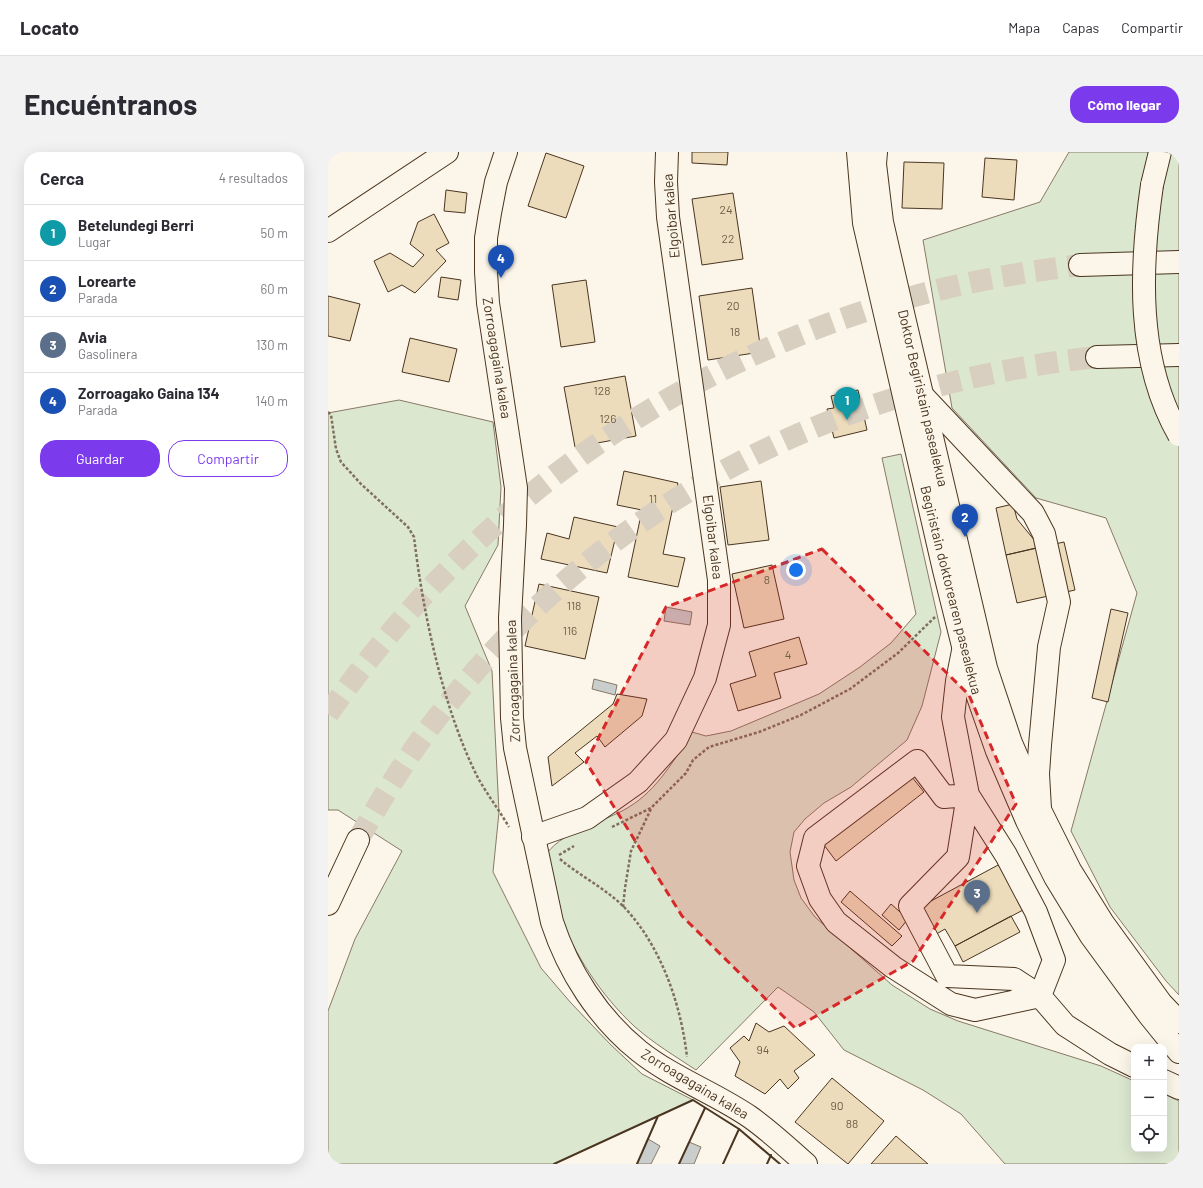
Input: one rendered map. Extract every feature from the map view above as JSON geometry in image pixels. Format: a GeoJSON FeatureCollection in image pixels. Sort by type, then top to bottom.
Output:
{"type":"FeatureCollection","features":[{"type":"Feature","properties":{"kind":"main road"},"geometry":{"type":"LineString","coordinates":[[328,232],[447,152]]}},
{"type":"Feature","properties":{"kind":"main road","name":"Zorroagagaina kalea"},"geometry":{"type":"LineString","coordinates":[[506,152],[496,182],[490,213],[486,238],[486,272],[488,303],[516,488],[510,618],[512,718],[515,748],[539,836],[552,922],[560,948],[574,974],[589,997],[619,1032],[639,1051],[750,1117],[806,1164]]}},
{"type":"Feature","properties":{"kind":"main road","name":"Elgoibar kalea"},"geometry":{"type":"LineString","coordinates":[[539,836],[587,818],[638,782],[676,740],[705,678],[719,624],[720,580],[668,217],[666,182],[667,152]]}},
{"type":"Feature","properties":{"kind":"main road","name":"Begiristain doktorearen pasealekua"},"geometry":{"type":"LineString","coordinates":[[858,152],[864,223],[970,674],[997,751],[1027,821],[1055,877],[1090,936],[1149,1015],[1179,1052]]}},
{"type":"Feature","properties":{"kind":"main road","name":"Doktor Begiristain pasealekua"},"geometry":{"type":"LineString","coordinates":[[876,152],[875,164],[882,222],[986,668],[1011,743],[1040,812],[1070,870],[1103,923],[1161,1003],[1179,1022]]}},
{"type":"Feature","properties":{"kind":"main road"},"geometry":{"type":"LineString","coordinates":[[1160,152],[1152,185],[1145,233],[1144,318],[1149,352],[1158,385],[1166,408],[1179,435]]}},
{"type":"Feature","properties":{"kind":"main road"},"geometry":{"type":"LineString","coordinates":[[1080,265],[1179,262]]}},
{"type":"Feature","properties":{"kind":"main road"},"geometry":{"type":"LineString","coordinates":[[1097,357],[1179,355]]}},
{"type":"Feature","properties":{"kind":"main road"},"geometry":{"type":"LineString","coordinates":[[922,395],[1033,513],[1044,534],[1059,602],[1050,647],[1040,745],[1038,774],[1040,812]]}},
{"type":"Feature","properties":{"kind":"main road"},"geometry":{"type":"LineString","coordinates":[[964,646],[957,681],[953,717],[968,794],[958,857],[910,906],[947,976],[1014,979],[1040,996],[1065,1025],[1110,1054],[1131,1064]]}},
{"type":"Feature","properties":{"kind":"main road"},"geometry":{"type":"LineString","coordinates":[[968,794],[944,797],[917,761],[815,838],[808,866],[820,899],[836,922],[893,967],[951,1004],[975,1010],[1040,996]]}},
{"type":"Feature","properties":{"kind":"main road"},"geometry":{"type":"LineString","coordinates":[[968,794],[1013,868],[1036,912],[1054,960],[1040,996]]}},
{"type":"Feature","properties":{"kind":"main road"},"geometry":{"type":"LineString","coordinates":[[328,904],[358,840]]}},
{"type":"Feature","properties":{"kind":"main road"},"geometry":{"type":"LineString","coordinates":[[1167,1082],[1179,1088]]}},
{"type":"Feature","properties":{"kind":"path"},"geometry":{"type":"LineString","coordinates":[[328,412],[331,415],[340,462],[361,484],[408,527],[414,537],[426,614],[443,683],[461,737],[479,778],[511,829]]}},
{"type":"Feature","properties":{"kind":"path"},"geometry":{"type":"LineString","coordinates":[[606,831],[651,808],[686,773],[693,760],[709,747],[759,732],[801,715],[850,689],[898,653],[938,614],[955,610]]}},
{"type":"Feature","properties":{"kind":"path"},"geometry":{"type":"LineString","coordinates":[[623,907],[624,888],[631,851],[651,808]]}},
{"type":"Feature","properties":{"kind":"path"},"geometry":{"type":"LineString","coordinates":[[539,836],[557,856],[623,907],[646,935],[665,973],[678,1006],[687,1056],[676,1074]]}},
{"type":"Feature","properties":{"kind":"path"},"geometry":{"type":"LineString","coordinates":[[557,856],[576,845]]}},
{"type":"Feature","properties":{"kind":"highlighted area"},"geometry":{"type":"Polygon","coordinates":[[[822,549],[969,695],[1016,804],[913,961],[795,1028],[682,916],[586,762],[666,607],[822,549]]]}},
{"type":"Feature","properties":{"kind":"green space"},"geometry":{"type":"Polygon","coordinates":[[[1069,152],[1179,152],[1179,995],[1166,981],[1110,907],[1071,831],[1137,593],[1106,518],[1036,498],[952,408],[923,240],[1040,202],[1069,152]]]}},
{"type":"Feature","properties":{"kind":"green space"},"geometry":{"type":"Polygon","coordinates":[[[399,400],[493,422],[501,487],[498,545],[465,606],[492,671],[499,812],[493,872],[541,968],[571,1003],[611,1045],[642,1074],[693,1100],[554,1164],[328,1164],[328,1011],[355,939],[402,851],[338,810],[328,810],[328,413],[399,400]]]}},
{"type":"Feature","properties":{"kind":"green space"},"geometry":{"type":"Polygon","coordinates":[[[901,454],[941,632],[922,706],[907,740],[851,787],[824,803],[805,819],[794,832],[790,852],[794,880],[801,898],[815,917],[892,985],[930,1009],[958,1021],[1101,1066],[1131,1080],[1131,1152],[1167,1152],[1167,1095],[1179,1101],[1179,1164],[1005,1164],[961,1114],[923,1090],[844,1050],[814,1012],[778,987],[696,1070],[649,1038],[622,1014],[590,974],[566,928],[556,898],[547,853],[555,845],[574,832],[619,813],[639,800],[665,773],[692,732],[706,736],[731,731],[819,694],[860,667],[891,643],[916,614],[882,458],[901,454]]]}},
{"type":"Feature","properties":{"kind":"shaded area"},"geometry":{"type":"Polygon","coordinates":[[[666,607],[692,612],[690,625],[664,621],[666,607]]]}},
{"type":"Feature","properties":{"kind":"shaded area"},"geometry":{"type":"Polygon","coordinates":[[[594,679],[617,685],[615,695],[592,689],[594,679]]]}},
{"type":"Feature","properties":{"kind":"shaded area"},"geometry":{"type":"Polygon","coordinates":[[[648,1139],[660,1146],[651,1164],[637,1164],[648,1139]]]}},
{"type":"Feature","properties":{"kind":"shaded area"},"geometry":{"type":"Polygon","coordinates":[[[689,1142],[701,1147],[694,1164],[679,1164],[689,1142]]]}},
{"type":"Feature","properties":{"kind":"building"},"geometry":{"type":"Polygon","coordinates":[[[692,152],[728,152],[727,165],[692,163],[692,152]]]}},
{"type":"Feature","properties":{"kind":"building"},"geometry":{"type":"Polygon","coordinates":[[[546,153],[584,166],[566,218],[528,206],[546,153]]]}},
{"type":"Feature","properties":{"kind":"building"},"geometry":{"type":"Polygon","coordinates":[[[985,158],[1017,160],[1014,200],[982,197],[985,158]]]}},
{"type":"Feature","properties":{"kind":"building"},"geometry":{"type":"Polygon","coordinates":[[[904,162],[944,163],[942,209],[902,208],[904,162]]]}},
{"type":"Feature","properties":{"kind":"building"},"geometry":{"type":"Polygon","coordinates":[[[446,190],[467,193],[465,213],[444,211],[446,190]]]}},
{"type":"Feature","properties":{"kind":"building"},"geometry":{"type":"Polygon","coordinates":[[[733,193],[743,259],[702,265],[692,199],[733,193]]]}},
{"type":"Feature","properties":{"kind":"building"},"geometry":{"type":"Polygon","coordinates":[[[434,214],[449,243],[436,250],[446,261],[415,293],[402,285],[388,292],[374,261],[390,253],[413,267],[424,255],[410,244],[418,222],[434,214]]]}},
{"type":"Feature","properties":{"kind":"building"},"geometry":{"type":"Polygon","coordinates":[[[441,277],[461,280],[458,300],[438,297],[441,277]]]}},
{"type":"Feature","properties":{"kind":"building"},"geometry":{"type":"Polygon","coordinates":[[[586,280],[595,342],[561,347],[552,285],[586,280]]]}},
{"type":"Feature","properties":{"kind":"building"},"geometry":{"type":"Polygon","coordinates":[[[752,288],[761,352],[708,360],[699,296],[752,288]]]}},
{"type":"Feature","properties":{"kind":"building"},"geometry":{"type":"Polygon","coordinates":[[[328,296],[360,304],[350,341],[328,336],[328,296]]]}},
{"type":"Feature","properties":{"kind":"building"},"geometry":{"type":"Polygon","coordinates":[[[410,338],[457,349],[449,382],[402,372],[410,338]]]}},
{"type":"Feature","properties":{"kind":"building"},"geometry":{"type":"Polygon","coordinates":[[[625,376],[636,436],[575,447],[564,387],[625,376]]]}},
{"type":"Feature","properties":{"kind":"building"},"geometry":{"type":"Polygon","coordinates":[[[858,390],[867,430],[834,438],[827,409],[834,408],[831,396],[858,390]]]}},
{"type":"Feature","properties":{"kind":"building"},"geometry":{"type":"Polygon","coordinates":[[[624,471],[678,483],[663,554],[685,558],[678,587],[628,577],[642,510],[617,505],[624,471]]]}},
{"type":"Feature","properties":{"kind":"building"},"geometry":{"type":"Polygon","coordinates":[[[761,481],[769,540],[728,545],[720,487],[761,481]]]}},
{"type":"Feature","properties":{"kind":"building"},"geometry":{"type":"Polygon","coordinates":[[[1013,504],[1017,519],[1040,547],[1006,555],[996,508],[1013,504]]]}},
{"type":"Feature","properties":{"kind":"building"},"geometry":{"type":"Polygon","coordinates":[[[574,517],[618,527],[607,573],[541,559],[547,533],[569,539],[574,517]]]}},
{"type":"Feature","properties":{"kind":"building"},"geometry":{"type":"Polygon","coordinates":[[[1064,542],[1075,590],[1017,603],[1006,555],[1064,542]]]}},
{"type":"Feature","properties":{"kind":"building"},"geometry":{"type":"Polygon","coordinates":[[[772,565],[784,619],[744,628],[732,574],[772,565]]]}},
{"type":"Feature","properties":{"kind":"building"},"geometry":{"type":"Polygon","coordinates":[[[539,584],[599,597],[585,659],[525,646],[539,584]]]}},
{"type":"Feature","properties":{"kind":"building"},"geometry":{"type":"Polygon","coordinates":[[[1111,609],[1128,613],[1108,702],[1092,698],[1111,609]]]}},
{"type":"Feature","properties":{"kind":"building"},"geometry":{"type":"Polygon","coordinates":[[[799,637],[807,664],[774,673],[781,698],[738,711],[730,684],[756,676],[749,652],[799,637]]]}},
{"type":"Feature","properties":{"kind":"building"},"geometry":{"type":"Polygon","coordinates":[[[617,694],[647,699],[642,716],[605,747],[597,736],[575,753],[584,762],[552,786],[548,757],[613,704],[617,694]]]}},
{"type":"Feature","properties":{"kind":"building"},"geometry":{"type":"Polygon","coordinates":[[[911,776],[924,792],[836,861],[824,845],[911,776]]]}},
{"type":"Feature","properties":{"kind":"building"},"geometry":{"type":"Polygon","coordinates":[[[1000,864],[1025,909],[955,946],[945,929],[933,936],[918,908],[1000,864]]]}},
{"type":"Feature","properties":{"kind":"building"},"geometry":{"type":"Polygon","coordinates":[[[850,891],[902,936],[892,946],[841,902],[850,891]]]}},
{"type":"Feature","properties":{"kind":"building"},"geometry":{"type":"Polygon","coordinates":[[[891,904],[908,919],[899,930],[882,915],[891,904]]]}},
{"type":"Feature","properties":{"kind":"building"},"geometry":{"type":"Polygon","coordinates":[[[1011,916],[1020,932],[963,962],[955,946],[1011,916]]]}},
{"type":"Feature","properties":{"kind":"building"},"geometry":{"type":"Polygon","coordinates":[[[756,1023],[769,1032],[784,1026],[815,1055],[794,1071],[799,1078],[788,1089],[780,1079],[765,1094],[735,1076],[740,1062],[730,1048],[744,1036],[749,1041],[756,1023]]]}},
{"type":"Feature","properties":{"kind":"building"},"geometry":{"type":"Polygon","coordinates":[[[832,1078],[884,1121],[848,1164],[795,1122],[832,1078]]]}},
{"type":"Feature","properties":{"kind":"building"},"geometry":{"type":"Polygon","coordinates":[[[896,1136],[928,1164],[871,1164],[896,1136]]]}},
{"type":"Feature","properties":{"kind":"tunnel"},"geometry":{"type":"LineString","coordinates":[[328,714],[385,640],[446,572],[513,509],[584,453],[660,404],[741,361],[826,325],[915,296],[976,281],[1080,265]]}},
{"type":"Feature","properties":{"kind":"tunnel"},"geometry":{"type":"LineString","coordinates":[[358,840],[388,789],[420,740],[444,709],[508,635],[578,570],[654,514],[734,466],[818,426],[908,395],[1000,372],[1097,357]]}},
{"type":"Feature","properties":{"kind":"wall"},"geometry":{"type":"LineString","coordinates":[[554,1164],[693,1100],[739,1129],[780,1164]]}},
{"type":"Feature","properties":{"kind":"wall"},"geometry":{"type":"LineString","coordinates":[[679,1164],[705,1108]]}},
{"type":"Feature","properties":{"kind":"wall"},"geometry":{"type":"LineString","coordinates":[[637,1164],[658,1116]]}},
{"type":"Feature","properties":{"kind":"wall"},"geometry":{"type":"LineString","coordinates":[[723,1164],[739,1129]]}},
{"type":"Feature","properties":{"kind":"wall"},"geometry":{"type":"LineString","coordinates":[[767,1164],[771,1155]]}},
{"type":"Feature","properties":{"kind":"place","name":"Zorroagako Gaina 134"},"geometry":{"type":"Point","coordinates":[501,278]}},
{"type":"Feature","properties":{"kind":"place","name":"Betelundegi Berri"},"geometry":{"type":"Point","coordinates":[847,420]}},
{"type":"Feature","properties":{"kind":"place","name":"Lorearte"},"geometry":{"type":"Point","coordinates":[965,537]}},
{"type":"Feature","properties":{"kind":"place","name":"Avia"},"geometry":{"type":"Point","coordinates":[977,913]}}]}
